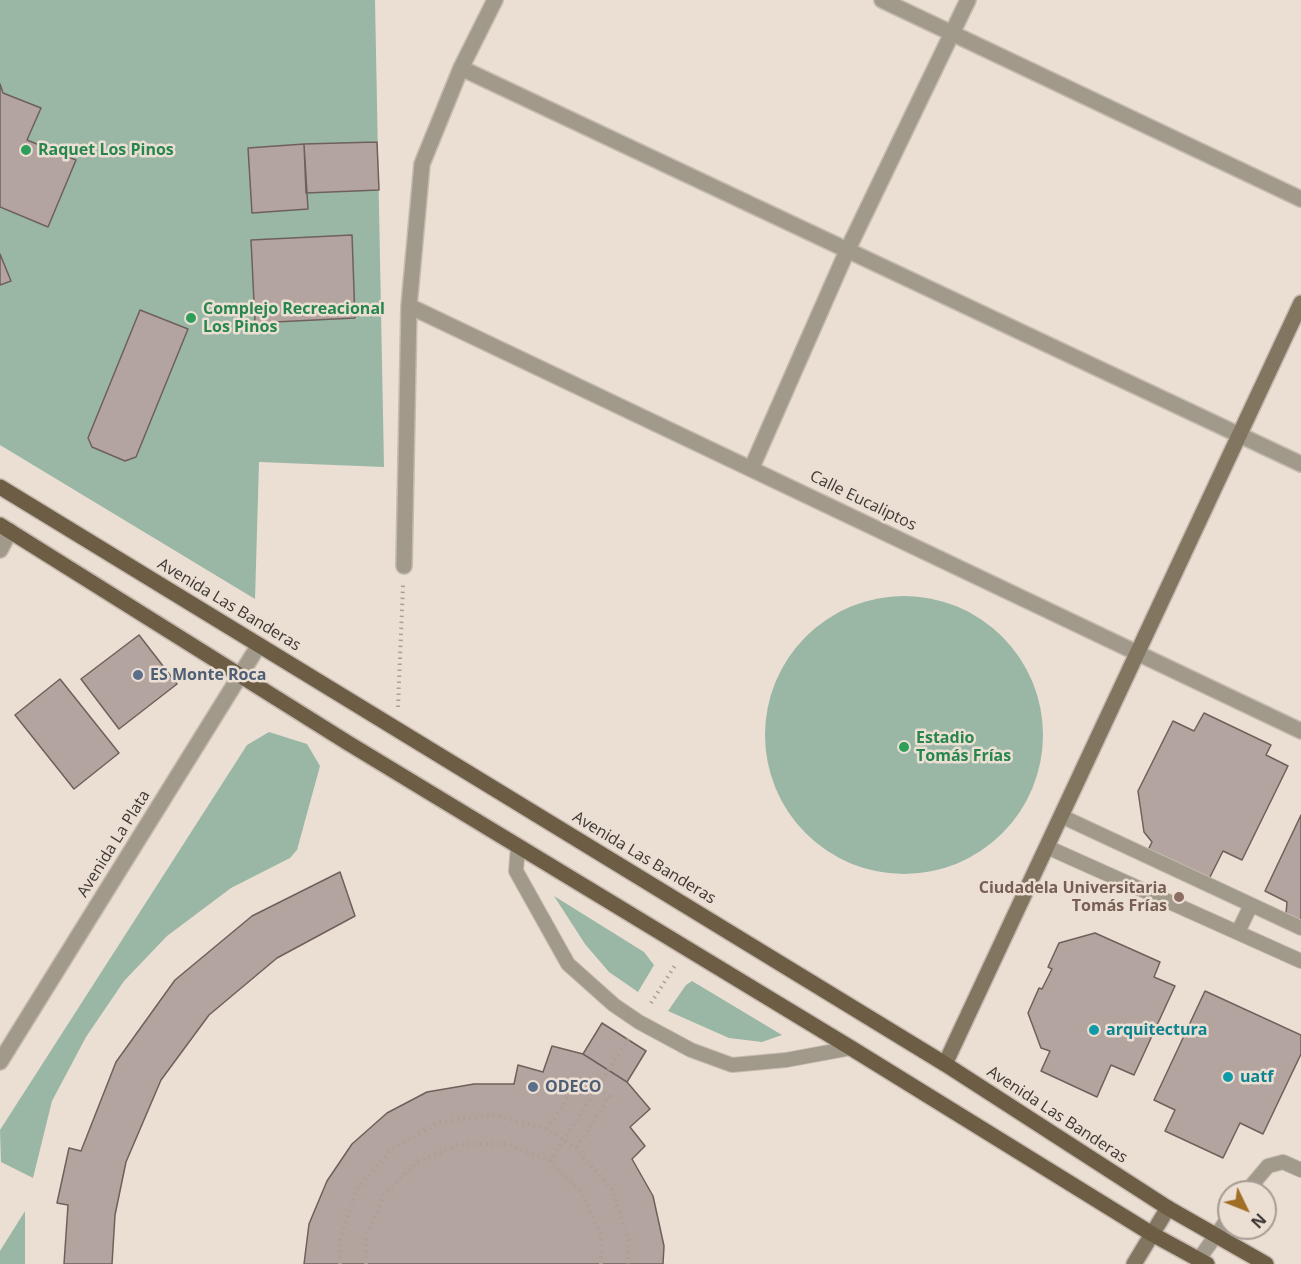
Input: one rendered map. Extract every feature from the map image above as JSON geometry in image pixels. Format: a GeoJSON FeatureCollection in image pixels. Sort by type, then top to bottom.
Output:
{"type":"FeatureCollection","features":[{"type":"Feature","properties":{"kind":"main road","name":"Avenida Las Banderas"},"geometry":{"type":"LineString","coordinates":[[0,487],[945,1064],[1168,1208],[1217,1234]]}},
{"type":"Feature","properties":{"kind":"main road"},"geometry":{"type":"LineString","coordinates":[[5,528],[242,674],[348,743],[851,1048],[1152,1234],[1203,1262]]}},
{"type":"Feature","properties":{"kind":"main road","name":"Avenida Las Banderas"},"geometry":{"type":"LineString","coordinates":[[1227,1240],[1266,1264]]}},
{"type":"Feature","properties":{"kind":"street"},"geometry":{"type":"LineString","coordinates":[[404,566],[409,306],[422,164],[461,68],[495,0]]}},
{"type":"Feature","properties":{"kind":"street"},"geometry":{"type":"LineString","coordinates":[[882,0],[1301,199]]}},
{"type":"Feature","properties":{"kind":"street"},"geometry":{"type":"LineString","coordinates":[[752,467],[847,252],[968,0]]}},
{"type":"Feature","properties":{"kind":"street"},"geometry":{"type":"LineString","coordinates":[[461,68],[847,252],[1301,464]]}},
{"type":"Feature","properties":{"kind":"street"},"geometry":{"type":"LineString","coordinates":[[945,1064],[1301,303]]}},
{"type":"Feature","properties":{"kind":"street","name":"Calle Eucaliptos"},"geometry":{"type":"LineString","coordinates":[[409,306],[752,467],[1301,731]]}},
{"type":"Feature","properties":{"kind":"street"},"geometry":{"type":"LineString","coordinates":[[0,550],[5,528]]}},
{"type":"Feature","properties":{"kind":"street","name":"Avenida La Plata"},"geometry":{"type":"LineString","coordinates":[[0,1062],[259,645]]}},
{"type":"Feature","properties":{"kind":"street"},"geometry":{"type":"LineString","coordinates":[[1134,1264],[1168,1208]]}},
{"type":"Feature","properties":{"kind":"lane"},"geometry":{"type":"LineString","coordinates":[[1061,816],[1301,928]]}},
{"type":"Feature","properties":{"kind":"lane"},"geometry":{"type":"LineString","coordinates":[[518,846],[516,871],[568,964],[614,1005],[639,1023],[691,1050],[732,1065],[786,1060],[851,1048]]}},
{"type":"Feature","properties":{"kind":"lane"},"geometry":{"type":"LineString","coordinates":[[1047,847],[1301,961]]}},
{"type":"Feature","properties":{"kind":"lane"},"geometry":{"type":"LineString","coordinates":[[1238,932],[1251,905]]}},
{"type":"Feature","properties":{"kind":"lane"},"geometry":{"type":"LineString","coordinates":[[1256,1180],[1268,1166],[1283,1162],[1300,1165]]}},
{"type":"Feature","properties":{"kind":"lane"},"geometry":{"type":"LineString","coordinates":[[1203,1262],[1217,1234]]}},
{"type":"Feature","properties":{"kind":"path"},"geometry":{"type":"LineString","coordinates":[[397,729],[404,566]]}},
{"type":"Feature","properties":{"kind":"path"},"geometry":{"type":"LineString","coordinates":[[651,1003],[675,966]]}},
{"type":"Feature","properties":{"kind":"path"},"geometry":{"type":"LineString","coordinates":[[550,1161],[629,1037]]}},
{"type":"Feature","properties":{"kind":"path"},"geometry":{"type":"LineString","coordinates":[[547,1129],[581,1077],[598,1088],[610,1096],[576,1148]]}},
{"type":"Feature","properties":{"kind":"path"},"geometry":{"type":"LineString","coordinates":[[340,1264],[339,1243],[356,1191],[391,1149],[439,1122],[494,1115],[547,1129],[576,1148],[612,1190],[629,1242],[628,1264]]}},
{"type":"Feature","properties":{"kind":"path"},"geometry":{"type":"LineString","coordinates":[[366,1264],[366,1238],[384,1195],[417,1162],[460,1144],[507,1144],[550,1161],[583,1194],[601,1238],[601,1264]]}},
{"type":"Feature","properties":{"kind":"green space","name":"Complejo Recreacional Los Pinos"},"geometry":{"type":"Polygon","coordinates":[[[0,0],[375,0],[384,467],[259,462],[255,599],[0,445],[0,0]]]}},
{"type":"Feature","properties":{"kind":"green space","name":"Estadio Tomás Frías"},"geometry":{"type":"Polygon","coordinates":[[[904,596],[931,599],[957,607],[981,620],[1002,637],[1019,658],[1032,682],[1040,708],[1043,735],[1040,762],[1032,788],[1019,812],[1002,833],[981,850],[957,863],[931,871],[904,874],[877,871],[851,863],[827,850],[806,833],[789,812],[776,788],[768,762],[765,735],[768,708],[776,682],[789,658],[806,637],[827,620],[851,607],[877,599],[904,596]]]}},
{"type":"Feature","properties":{"kind":"green space"},"geometry":{"type":"Polygon","coordinates":[[[269,732],[307,744],[320,766],[297,850],[290,858],[231,888],[167,936],[124,981],[86,1037],[52,1101],[33,1178],[1,1162],[0,1130],[247,745],[269,732]]]}},
{"type":"Feature","properties":{"kind":"green space"},"geometry":{"type":"Polygon","coordinates":[[[554,896],[644,952],[654,965],[638,992],[609,972],[585,944],[554,896]]]}},
{"type":"Feature","properties":{"kind":"green space"},"geometry":{"type":"Polygon","coordinates":[[[692,981],[782,1035],[762,1042],[729,1038],[668,1011],[686,985],[692,981]]]}},
{"type":"Feature","properties":{"kind":"green space"},"geometry":{"type":"Polygon","coordinates":[[[25,1211],[25,1264],[0,1264],[0,1251],[25,1211]]]}},
{"type":"Feature","properties":{"kind":"building","name":"Raquet Los Pinos"},"geometry":{"type":"Polygon","coordinates":[[[0,84],[3,93],[41,108],[27,140],[76,160],[48,227],[0,207],[0,84]]]}},
{"type":"Feature","properties":{"kind":"building"},"geometry":{"type":"Polygon","coordinates":[[[377,142],[379,190],[306,193],[304,144],[377,142]]]}},
{"type":"Feature","properties":{"kind":"building"},"geometry":{"type":"Polygon","coordinates":[[[304,144],[308,209],[252,213],[248,148],[304,144]]]}},
{"type":"Feature","properties":{"kind":"building"},"geometry":{"type":"Polygon","coordinates":[[[352,235],[355,318],[255,323],[251,240],[352,235]]]}},
{"type":"Feature","properties":{"kind":"building"},"geometry":{"type":"Polygon","coordinates":[[[0,254],[11,281],[0,285],[0,254]]]}},
{"type":"Feature","properties":{"kind":"building"},"geometry":{"type":"Polygon","coordinates":[[[140,310],[188,329],[136,457],[125,461],[92,447],[88,438],[140,310]]]}},
{"type":"Feature","properties":{"kind":"building"},"geometry":{"type":"Polygon","coordinates":[[[139,635],[177,684],[119,729],[81,679],[139,635]]]}},
{"type":"Feature","properties":{"kind":"building"},"geometry":{"type":"Polygon","coordinates":[[[60,679],[119,753],[74,789],[15,715],[60,679]]]}},
{"type":"Feature","properties":{"kind":"building"},"geometry":{"type":"Polygon","coordinates":[[[1204,713],[1271,745],[1266,755],[1288,766],[1242,860],[1223,851],[1209,879],[1148,850],[1152,842],[1144,832],[1138,791],[1173,721],[1194,731],[1204,713]]]}},
{"type":"Feature","properties":{"kind":"building"},"geometry":{"type":"Polygon","coordinates":[[[1301,815],[1301,922],[1286,914],[1287,902],[1265,891],[1301,815]]]}},
{"type":"Feature","properties":{"kind":"building"},"geometry":{"type":"Polygon","coordinates":[[[340,872],[355,916],[277,958],[209,1015],[161,1080],[126,1162],[115,1215],[112,1264],[64,1264],[68,1205],[57,1203],[69,1148],[81,1151],[116,1062],[175,980],[252,916],[340,872]]]}},
{"type":"Feature","properties":{"kind":"building","name":"arquitectura"},"geometry":{"type":"Polygon","coordinates":[[[1095,933],[1160,962],[1154,977],[1175,986],[1134,1075],[1111,1065],[1097,1097],[1041,1071],[1050,1051],[1041,1048],[1028,1013],[1039,988],[1042,989],[1052,969],[1048,967],[1059,943],[1095,933]]]}},
{"type":"Feature","properties":{"kind":"building","name":"uatf"},"geometry":{"type":"Polygon","coordinates":[[[1205,991],[1301,1035],[1301,1054],[1263,1134],[1240,1123],[1223,1158],[1165,1131],[1175,1110],[1154,1100],[1205,991]]]}},
{"type":"Feature","properties":{"kind":"building"},"geometry":{"type":"Polygon","coordinates":[[[602,1023],[646,1051],[627,1082],[583,1054],[602,1023]]]}},
{"type":"Feature","properties":{"kind":"building"},"geometry":{"type":"Polygon","coordinates":[[[552,1046],[583,1054],[627,1082],[650,1109],[630,1127],[645,1146],[632,1159],[653,1196],[664,1246],[663,1264],[304,1264],[309,1224],[327,1181],[352,1144],[387,1113],[427,1092],[474,1084],[514,1084],[518,1065],[543,1072],[552,1046]]]}},
{"type":"Feature","properties":{"kind":"place","name":"Raquet Los Pinos"},"geometry":{"type":"Point","coordinates":[26,150]}},
{"type":"Feature","properties":{"kind":"place","name":"Complejo Recreacional Los Pinos"},"geometry":{"type":"Point","coordinates":[191,318]}},
{"type":"Feature","properties":{"kind":"place","name":"ES Monte Roca"},"geometry":{"type":"Point","coordinates":[138,675]}},
{"type":"Feature","properties":{"kind":"place","name":"Estadio Tomás Frías"},"geometry":{"type":"Point","coordinates":[904,747]}},
{"type":"Feature","properties":{"kind":"place","name":"Ciudadela Universitaria Tomás Frías"},"geometry":{"type":"Point","coordinates":[1179,897]}},
{"type":"Feature","properties":{"kind":"place","name":"arquitectura"},"geometry":{"type":"Point","coordinates":[1094,1030]}},
{"type":"Feature","properties":{"kind":"place","name":"uatf"},"geometry":{"type":"Point","coordinates":[1228,1077]}},
{"type":"Feature","properties":{"kind":"place","name":"ODECO"},"geometry":{"type":"Point","coordinates":[533,1087]}}]}
